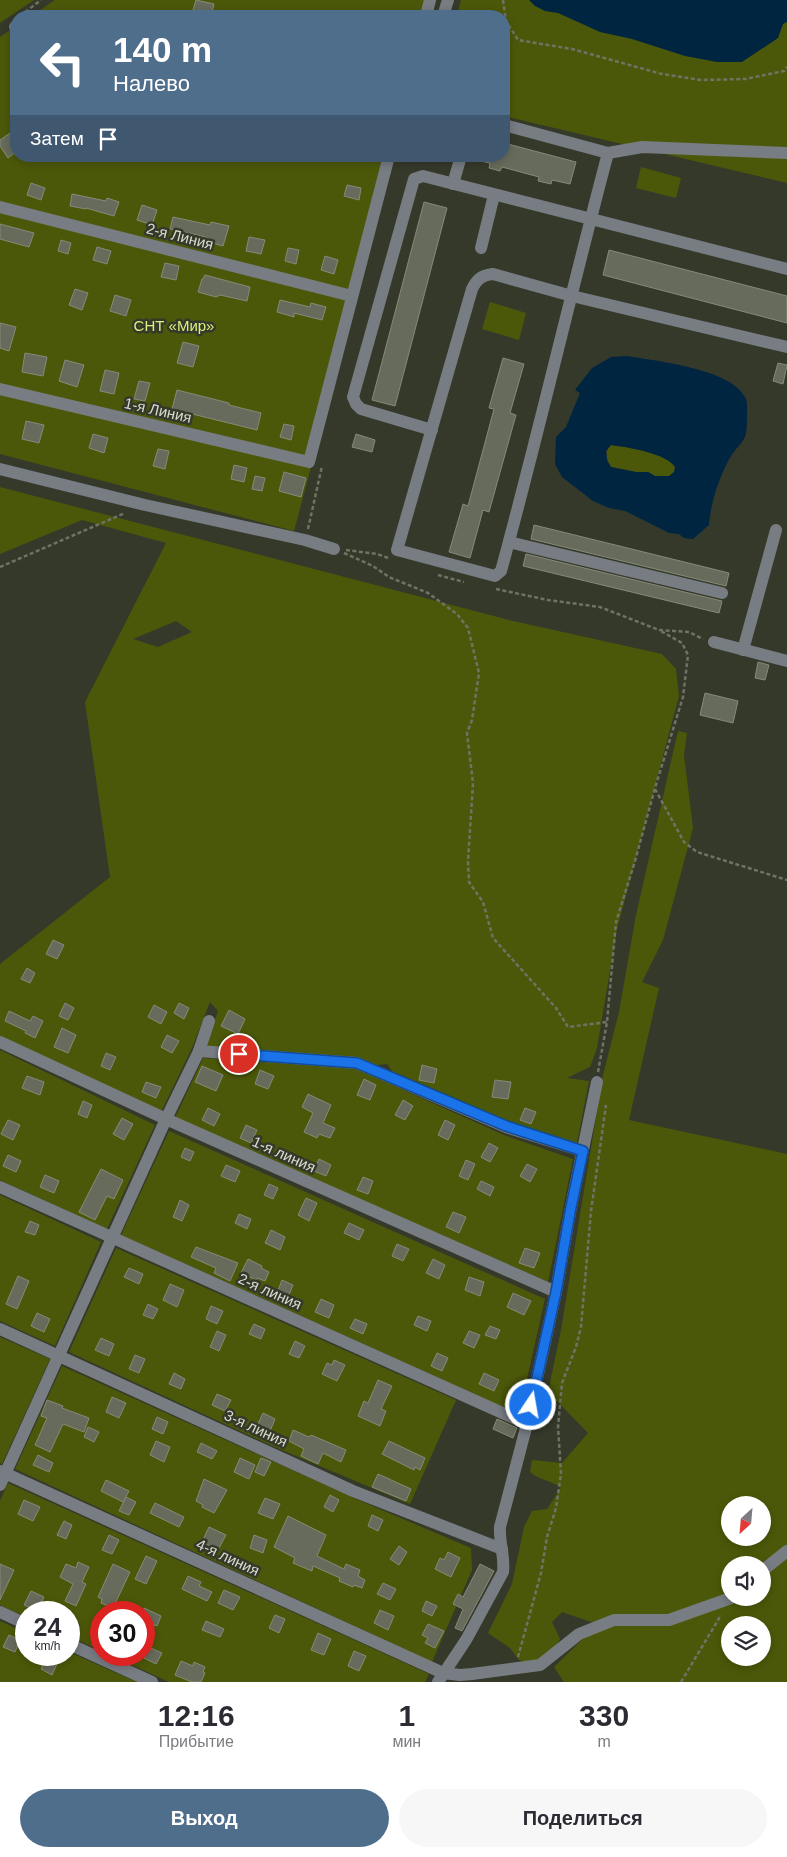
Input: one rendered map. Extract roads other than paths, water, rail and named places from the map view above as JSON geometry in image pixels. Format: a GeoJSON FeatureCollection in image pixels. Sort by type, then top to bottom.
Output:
{"type":"FeatureCollection","features":[{"type":"Feature","properties":{"kind":"street"},"geometry":{"type":"LineString","coordinates":[[510,127],[608,153],[642,147],[787,153]]}},
{"type":"Feature","properties":{"kind":"street"},"geometry":{"type":"LineString","coordinates":[[608,153],[590,220],[572,296],[501,571],[495,576],[397,550],[472,289],[476,280],[484,275],[493,274],[572,296],[787,347]]}},
{"type":"Feature","properties":{"kind":"street"},"geometry":{"type":"LineString","coordinates":[[352,296],[387,162]]}},
{"type":"Feature","properties":{"kind":"street"},"geometry":{"type":"LineString","coordinates":[[453,184],[459,162]]}},
{"type":"Feature","properties":{"kind":"street"},"geometry":{"type":"LineString","coordinates":[[432,430],[361,409],[353,397],[414,179],[423,176],[787,269]]}},
{"type":"Feature","properties":{"kind":"street"},"geometry":{"type":"LineString","coordinates":[[480,248],[494,195]]}},
{"type":"Feature","properties":{"kind":"street","name":"2-я Линия"},"geometry":{"type":"LineString","coordinates":[[0,207],[352,296]]}},
{"type":"Feature","properties":{"kind":"street","name":"1-я Линия"},"geometry":{"type":"LineString","coordinates":[[0,389],[309,462],[352,296]]}},
{"type":"Feature","properties":{"kind":"street"},"geometry":{"type":"LineString","coordinates":[[0,469],[145,505],[305,540],[334,549]]}},
{"type":"Feature","properties":{"kind":"street"},"geometry":{"type":"LineString","coordinates":[[743,650],[776,530]]}},
{"type":"Feature","properties":{"kind":"street"},"geometry":{"type":"LineString","coordinates":[[509,542],[722,593]]}},
{"type":"Feature","properties":{"kind":"street"},"geometry":{"type":"LineString","coordinates":[[714,642],[787,661]]}},
{"type":"Feature","properties":{"kind":"street"},"geometry":{"type":"LineString","coordinates":[[2,1476],[199,1051],[209,1021]]}},
{"type":"Feature","properties":{"kind":"street","name":"1-я линия"},"geometry":{"type":"LineString","coordinates":[[0,1042],[166,1119],[556,1292]]}},
{"type":"Feature","properties":{"kind":"street"},"geometry":{"type":"LineString","coordinates":[[199,1051],[357,1063],[506,1126],[583,1151]]}},
{"type":"Feature","properties":{"kind":"street"},"geometry":{"type":"LineString","coordinates":[[440,1678],[466,1640],[502,1572],[504,1562],[500,1537],[501,1522],[527,1424],[599,1078]]}},
{"type":"Feature","properties":{"kind":"street","name":"2-я линия"},"geometry":{"type":"LineString","coordinates":[[0,1187],[527,1424]]}},
{"type":"Feature","properties":{"kind":"street","name":"3-я линия"},"geometry":{"type":"LineString","coordinates":[[0,1328],[354,1491],[502,1549]]}},
{"type":"Feature","properties":{"kind":"street","name":"4-я линия"},"geometry":{"type":"LineString","coordinates":[[2,1476],[440,1678]]}},
{"type":"Feature","properties":{"kind":"street"},"geometry":{"type":"LineString","coordinates":[[771,1564],[787,1551]]}},
{"type":"Feature","properties":{"kind":"street"},"geometry":{"type":"LineString","coordinates":[[440,1678],[513,1670],[544,1663],[579,1634],[614,1620],[669,1620],[721,1602]]}},
{"type":"Feature","properties":{"kind":"street"},"geometry":{"type":"LineString","coordinates":[[0,1612],[15,1619]]}},
{"type":"Feature","properties":{"kind":"street"},"geometry":{"type":"LineString","coordinates":[[80,1649],[152,1682]]}},
{"type":"Feature","properties":{"kind":"water"},"geometry":{"type":"Polygon","coordinates":[[[529,0],[787,0],[787,22],[783,24],[778,38],[742,62],[717,62],[685,56],[632,39],[600,32],[558,13],[545,11],[535,6],[529,0]]]}},
{"type":"Feature","properties":{"kind":"water"},"geometry":{"type":"Polygon","coordinates":[[[627,356],[693,368],[726,380],[739,389],[746,399],[745,437],[731,456],[719,481],[709,525],[693,539],[669,533],[625,511],[609,508],[593,501],[562,477],[555,464],[556,437],[566,427],[580,393],[575,390],[592,368],[611,357],[627,356]],[[611,445],[606,451],[607,460],[611,467],[636,472],[648,472],[655,476],[669,476],[674,472],[675,467],[670,462],[655,454],[611,445]]]}},
{"type":"Feature","properties":{"kind":"park label","name":"СНТ «Мир»"},"geometry":{"type":"Point","coordinates":[174,325]}}]}
